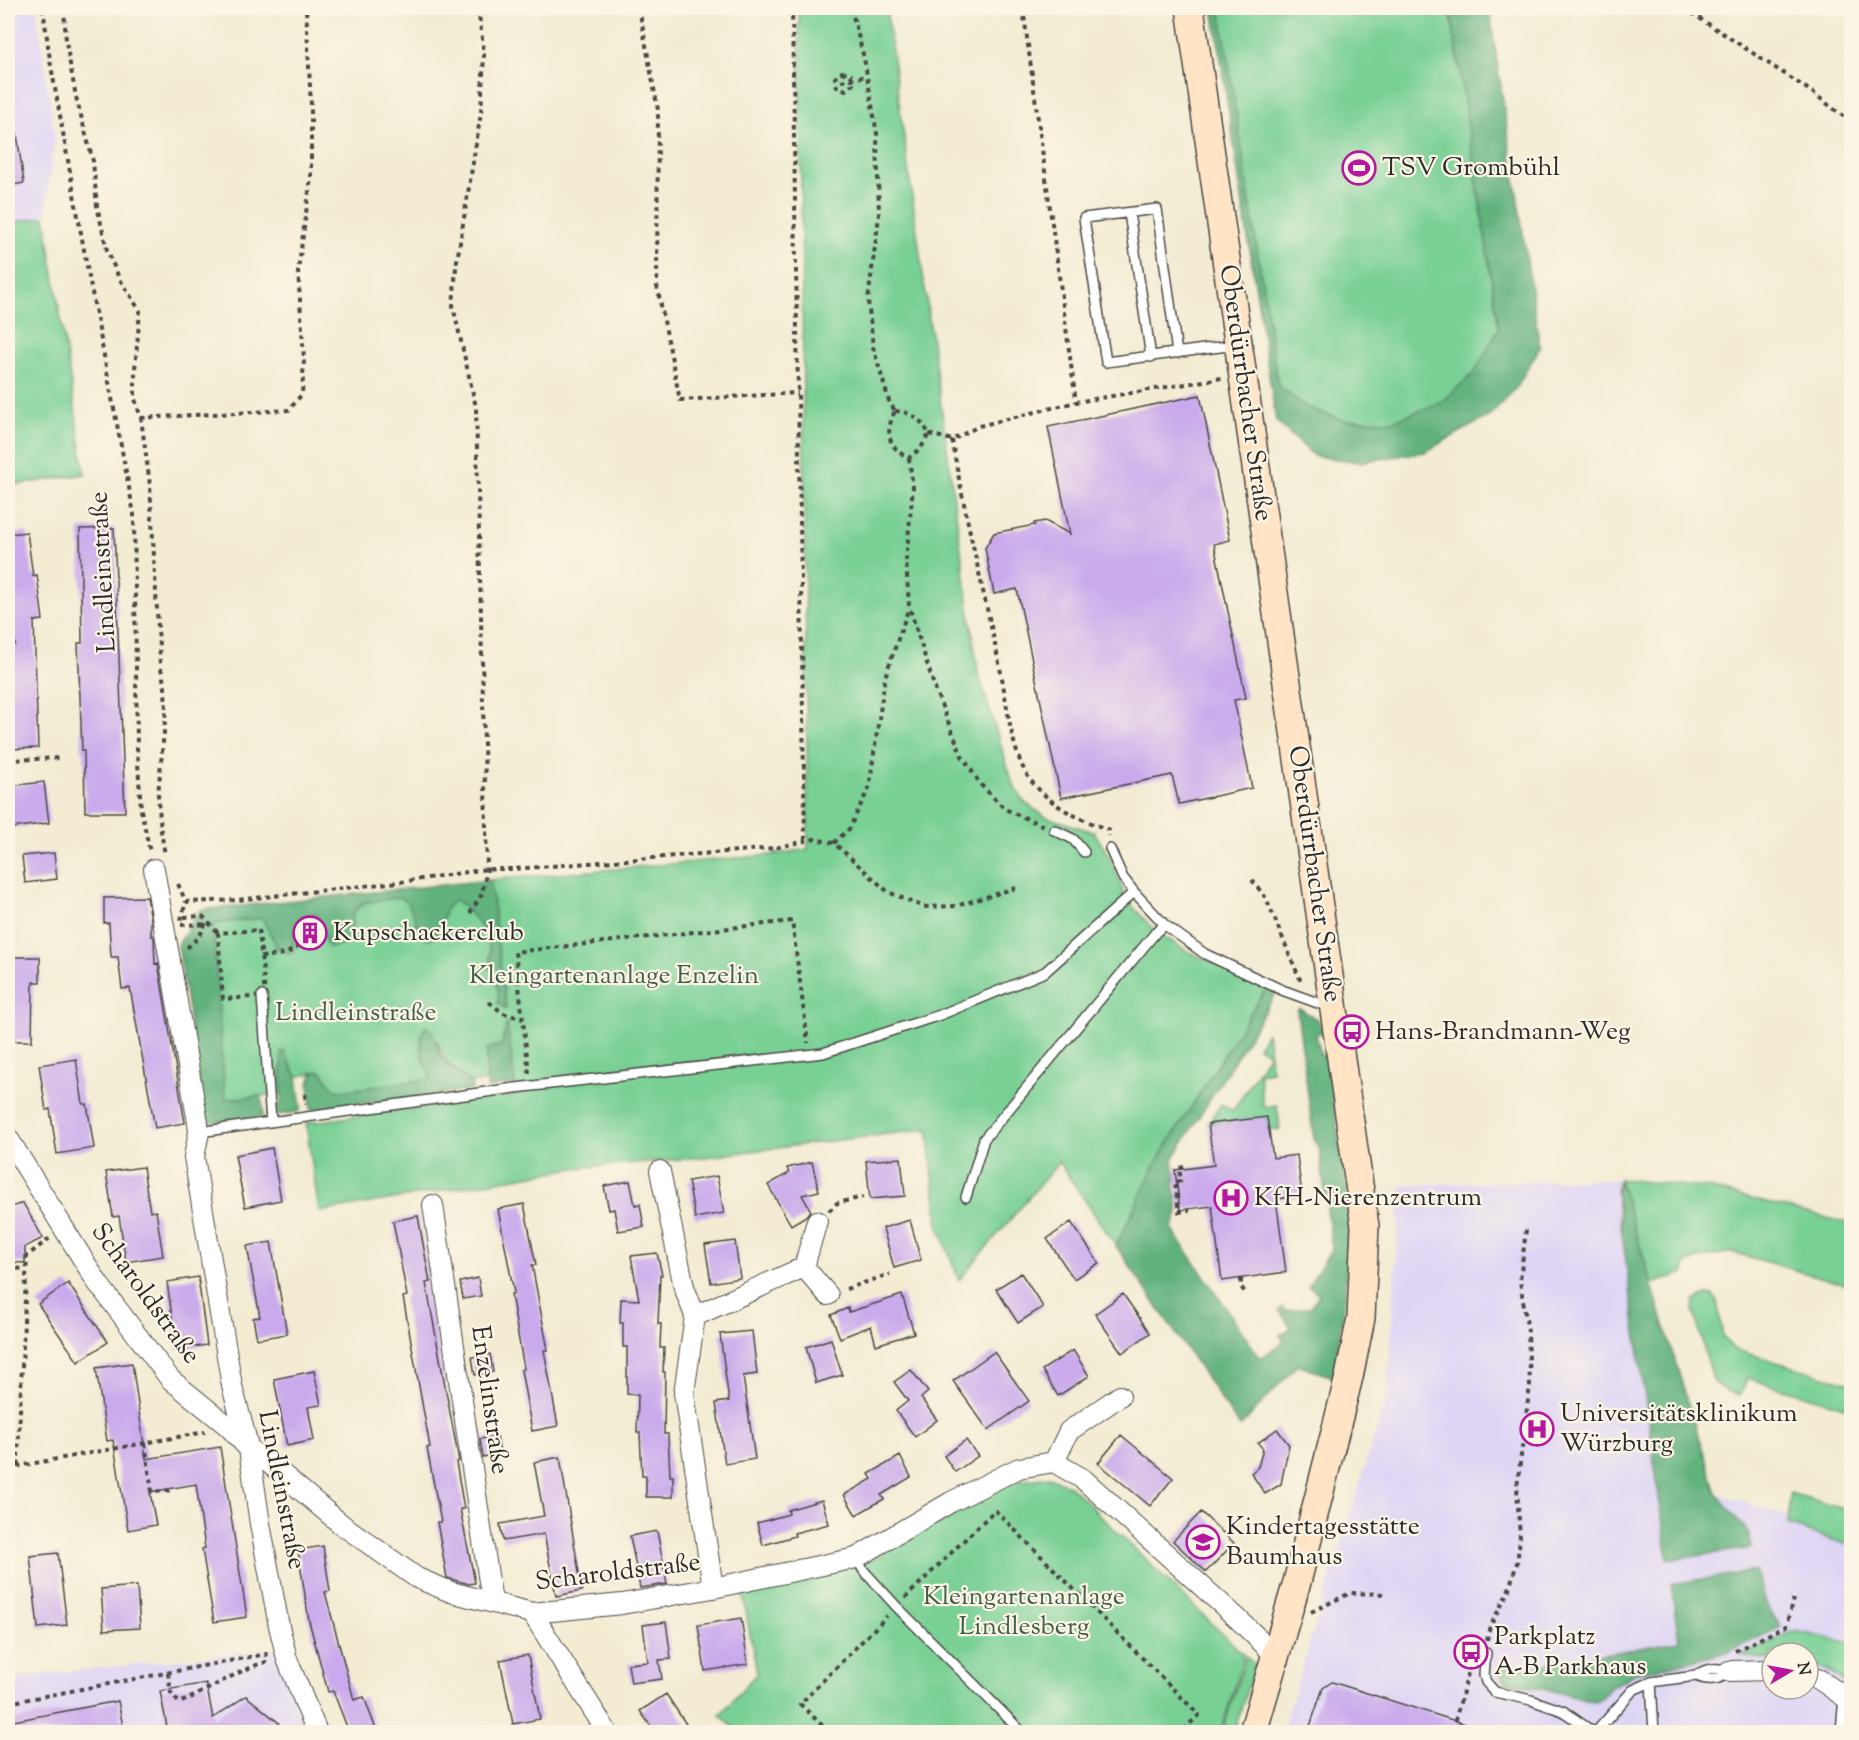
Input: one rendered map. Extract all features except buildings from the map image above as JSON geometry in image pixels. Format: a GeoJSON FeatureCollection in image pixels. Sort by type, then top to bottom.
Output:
{"type":"FeatureCollection","features":[{"type":"Feature","properties":{"kind":"street","name":"Oberdürrbacher Straße"},"geometry":{"type":"LineString","coordinates":[[1190,8],[1365,1226],[1361,1318],[1347,1388],[1277,1657],[1253,1732]]}},
{"type":"Feature","properties":{"kind":"street","name":"Lindleinstraße"},"geometry":{"type":"LineString","coordinates":[[162,867],[172,927],[169,950],[199,1132],[194,1157],[232,1386],[249,1449],[260,1524],[284,1650],[317,1732]]}},
{"type":"Feature","properties":{"kind":"street","name":"Scharoldstraße"},"geometry":{"type":"LineString","coordinates":[[8,1138],[97,1282],[171,1379],[229,1427],[249,1449],[269,1462],[341,1524],[417,1578],[451,1592],[532,1613],[622,1604],[713,1588],[856,1558],[951,1503],[1019,1468],[1054,1462]]}},
{"type":"Feature","properties":{"kind":"street"},"geometry":{"type":"LineString","coordinates":[[660,1171],[684,1287],[695,1316],[684,1393],[713,1588]]}},
{"type":"Feature","properties":{"kind":"street","name":"Enzelinstraße"},"geometry":{"type":"LineString","coordinates":[[433,1205],[492,1602]]}},
{"type":"Feature","properties":{"kind":"street"},"geometry":{"type":"LineString","coordinates":[[804,1267],[817,1221]]}},
{"type":"Feature","properties":{"kind":"street"},"geometry":{"type":"LineString","coordinates":[[695,1316],[804,1267]]}},
{"type":"Feature","properties":{"kind":"street"},"geometry":{"type":"LineString","coordinates":[[804,1267],[828,1295]]}},
{"type":"Feature","properties":{"kind":"street"},"geometry":{"type":"LineString","coordinates":[[1120,1396],[1069,1431],[1054,1462],[1083,1479],[1237,1617],[1277,1657]]}},
{"type":"Feature","properties":{"kind":"street"},"geometry":{"type":"LineString","coordinates":[[532,1613],[607,1732]]}},
{"type":"Feature","properties":{"kind":"street"},"geometry":{"type":"LineString","coordinates":[[1729,1663],[1760,1668]]}},
{"type":"Feature","properties":{"kind":"street"},"geometry":{"type":"LineString","coordinates":[[1820,1680],[1848,1700]]}},
{"type":"Feature","properties":{"kind":"lane"},"geometry":{"type":"LineString","coordinates":[[1177,353],[1157,209],[1084,218],[1106,362],[1151,357],[1238,345]]}},
{"type":"Feature","properties":{"kind":"lane"},"geometry":{"type":"LineString","coordinates":[[1129,213],[1151,357]]}},
{"type":"Feature","properties":{"kind":"lane"},"geometry":{"type":"LineString","coordinates":[[1054,830],[1073,839],[1083,852]]}},
{"type":"Feature","properties":{"kind":"lane"},"geometry":{"type":"LineString","coordinates":[[1110,849],[1123,878],[1134,892],[1165,925],[1205,954],[1282,990],[1333,1008]]}},
{"type":"Feature","properties":{"kind":"lane"},"geometry":{"type":"LineString","coordinates":[[199,1132],[531,1086],[810,1056],[940,1015],[1045,972],[1134,892]]}},
{"type":"Feature","properties":{"kind":"lane"},"geometry":{"type":"LineString","coordinates":[[966,1197],[984,1139],[1156,932],[1165,925]]}},
{"type":"Feature","properties":{"kind":"lane"},"geometry":{"type":"LineString","coordinates":[[262,996],[271,1122]]}},
{"type":"Feature","properties":{"kind":"lane"},"geometry":{"type":"LineString","coordinates":[[856,1558],[864,1571],[896,1606],[1022,1732]]}},
{"type":"Feature","properties":{"kind":"lane"},"geometry":{"type":"LineString","coordinates":[[1486,1653],[1486,1682],[1495,1692],[1531,1700],[1563,1711],[1594,1732],[1633,1690],[1651,1682],[1696,1676],[1706,1680],[1724,1677],[1729,1663]]}},
{"type":"Feature","properties":{"kind":"lane"},"geometry":{"type":"LineString","coordinates":[[1651,1682],[1654,1732]]}},
{"type":"Feature","properties":{"kind":"lane"},"geometry":{"type":"LineString","coordinates":[[1840,1732],[1848,1700]]}},
{"type":"Feature","properties":{"kind":"path","name":"Lindleinstraße"},"geometry":{"type":"LineString","coordinates":[[43,8],[78,217],[134,514],[137,748],[141,810],[162,867]]}},
{"type":"Feature","properties":{"kind":"path"},"geometry":{"type":"LineString","coordinates":[[64,8],[66,42],[74,86],[93,161],[97,206],[107,250],[120,278],[140,311],[135,399],[141,418],[150,485],[160,664],[165,703],[158,794],[160,831],[166,857],[162,867]]}},
{"type":"Feature","properties":{"kind":"path"},"geometry":{"type":"LineString","coordinates":[[141,418],[289,410],[302,394],[304,359],[298,271],[311,177],[311,106],[306,8]]}},
{"type":"Feature","properties":{"kind":"path"},"geometry":{"type":"LineString","coordinates":[[470,913],[483,894],[487,869],[476,407],[453,306],[456,267],[481,113],[484,54],[478,8]]}},
{"type":"Feature","properties":{"kind":"path"},"geometry":{"type":"LineString","coordinates":[[639,8],[658,110],[657,286],[680,400],[798,393]]}},
{"type":"Feature","properties":{"kind":"path"},"geometry":{"type":"LineString","coordinates":[[792,8],[805,841]]}},
{"type":"Feature","properties":{"kind":"path"},"geometry":{"type":"LineString","coordinates":[[851,8],[867,76],[877,134],[879,216],[868,300],[873,347],[889,401],[895,411]]}},
{"type":"Feature","properties":{"kind":"path"},"geometry":{"type":"LineString","coordinates":[[1023,8],[1076,402]]}},
{"type":"Feature","properties":{"kind":"path"},"geometry":{"type":"LineString","coordinates":[[1684,8],[1812,92],[1851,123]]}},
{"type":"Feature","properties":{"kind":"path"},"geometry":{"type":"LineString","coordinates":[[842,72],[851,75],[852,79],[853,84],[846,90],[837,87],[836,78],[842,72]]}},
{"type":"Feature","properties":{"kind":"path"},"geometry":{"type":"LineString","coordinates":[[841,81],[867,76]]}},
{"type":"Feature","properties":{"kind":"path"},"geometry":{"type":"LineString","coordinates":[[895,411],[907,412],[923,422],[929,434],[952,440],[979,426],[1076,402],[1242,375]]}},
{"type":"Feature","properties":{"kind":"path"},"geometry":{"type":"LineString","coordinates":[[895,411],[889,424],[890,440],[897,452],[909,458]]}},
{"type":"Feature","properties":{"kind":"path"},"geometry":{"type":"LineString","coordinates":[[909,458],[921,448],[929,434]]}},
{"type":"Feature","properties":{"kind":"path"},"geometry":{"type":"LineString","coordinates":[[952,440],[964,508],[1001,671],[1011,727],[1022,764],[1032,781],[1061,810],[1109,830],[1110,849]]}},
{"type":"Feature","properties":{"kind":"path"},"geometry":{"type":"LineString","coordinates":[[909,458],[913,487],[906,560],[909,606],[936,692],[962,756],[981,785],[1005,809],[1054,830]]}},
{"type":"Feature","properties":{"kind":"path"},"geometry":{"type":"LineString","coordinates":[[834,843],[849,829],[869,788],[885,677],[909,606]]}},
{"type":"Feature","properties":{"kind":"path"},"geometry":{"type":"LineString","coordinates":[[8,760],[61,758]]}},
{"type":"Feature","properties":{"kind":"path"},"geometry":{"type":"LineString","coordinates":[[186,902],[238,900],[386,884],[487,869],[775,848],[814,839],[834,843],[888,892],[924,907],[956,906],[1016,888]]}},
{"type":"Feature","properties":{"kind":"path"},"geometry":{"type":"LineString","coordinates":[[172,927],[183,917],[186,902],[176,879]]}},
{"type":"Feature","properties":{"kind":"path"},"geometry":{"type":"LineString","coordinates":[[1252,880],[1266,898],[1294,963],[1306,999]]}},
{"type":"Feature","properties":{"kind":"path"},"geometry":{"type":"LineString","coordinates":[[169,950],[186,948],[200,937],[206,924],[206,919],[202,916],[183,917]]}},
{"type":"Feature","properties":{"kind":"path"},"geometry":{"type":"LineString","coordinates":[[306,921],[321,928],[319,937],[311,945],[302,942],[298,934],[306,921]]}},
{"type":"Feature","properties":{"kind":"path"},"geometry":{"type":"LineString","coordinates":[[531,1086],[515,952],[792,921],[810,1056]]}},
{"type":"Feature","properties":{"kind":"path"},"geometry":{"type":"LineString","coordinates":[[172,927],[206,924],[212,925],[218,933],[223,999],[265,996],[259,930],[218,933]]}},
{"type":"Feature","properties":{"kind":"path"},"geometry":{"type":"LineString","coordinates":[[261,957],[284,954],[297,948],[302,942]]}},
{"type":"Feature","properties":{"kind":"path"},"geometry":{"type":"LineString","coordinates":[[489,1002],[503,1013],[523,1019]]}},
{"type":"Feature","properties":{"kind":"path"},"geometry":{"type":"LineString","coordinates":[[1184,1167],[1179,1168],[1181,1181],[1175,1182],[1179,1212],[1190,1210]]}},
{"type":"Feature","properties":{"kind":"path"},"geometry":{"type":"LineString","coordinates":[[817,1221],[837,1203],[863,1197]]}},
{"type":"Feature","properties":{"kind":"path"},"geometry":{"type":"LineString","coordinates":[[19,1466],[27,1256],[64,1227]]}},
{"type":"Feature","properties":{"kind":"path"},"geometry":{"type":"LineString","coordinates":[[1486,1653],[1489,1629],[1508,1592],[1517,1563],[1520,1539],[1517,1486],[1530,1385],[1528,1332],[1520,1281],[1526,1229]]}},
{"type":"Feature","properties":{"kind":"path"},"geometry":{"type":"LineString","coordinates":[[8,1268],[26,1269]]}},
{"type":"Feature","properties":{"kind":"path"},"geometry":{"type":"LineString","coordinates":[[828,1295],[890,1274]]}},
{"type":"Feature","properties":{"kind":"path"},"geometry":{"type":"LineString","coordinates":[[1240,1279],[1241,1287],[1247,1295]]}},
{"type":"Feature","properties":{"kind":"path"},"geometry":{"type":"LineString","coordinates":[[8,1465],[19,1466],[229,1427]]}},
{"type":"Feature","properties":{"kind":"path"},"geometry":{"type":"LineString","coordinates":[[146,1443],[152,1492],[173,1490]]}},
{"type":"Feature","properties":{"kind":"path"},"geometry":{"type":"LineString","coordinates":[[829,1732],[800,1704],[995,1510],[1199,1715],[1181,1732]]}},
{"type":"Feature","properties":{"kind":"path"},"geometry":{"type":"LineString","coordinates":[[1286,1624],[1350,1593],[1386,1594]]}},
{"type":"Feature","properties":{"kind":"path"},"geometry":{"type":"LineString","coordinates":[[1729,1663],[1786,1626],[1793,1599]]}},
{"type":"Feature","properties":{"kind":"path"},"geometry":{"type":"LineString","coordinates":[[8,1703],[266,1654],[268,1661],[237,1673],[180,1703],[171,1693],[168,1673]]}},
{"type":"Feature","properties":{"kind":"path"},"geometry":{"type":"LineString","coordinates":[[1455,1721],[1467,1682]]}},
{"type":"Feature","properties":{"kind":"shaded area"},"geometry":{"type":"Polygon","coordinates":[[[8,8],[36,8],[55,135],[45,217],[8,223],[8,8]]]}},
{"type":"Feature","properties":{"kind":"shaded area","name":"Universitätsklinikum Würzburg"},"geometry":{"type":"Polygon","coordinates":[[[1619,1179],[1716,1493],[1851,1537],[1851,1732],[1282,1732],[1387,1396],[1401,1185],[1619,1179]]]}},
{"type":"Feature","properties":{"kind":"shaded area"},"geometry":{"type":"Polygon","coordinates":[[[278,1649],[307,1732],[8,1732],[8,1678],[278,1649]]]}},
{"type":"Feature","properties":{"kind":"green space","name":"Kleingartenanlage Enzelin"},"geometry":{"type":"Polygon","coordinates":[[[799,8],[886,8],[978,673],[1013,784],[1024,802],[1046,817],[1094,832],[1112,861],[1126,899],[1156,932],[1189,952],[1267,987],[1157,1161],[1116,1246],[1059,1162],[959,1280],[938,1224],[928,1129],[705,1157],[574,1168],[319,1212],[306,1123],[516,1095],[504,1033],[502,1045],[487,1050],[487,1081],[472,1083],[460,1074],[446,1060],[437,1040],[431,1079],[340,1091],[333,1088],[319,1071],[297,1077],[282,1052],[282,1094],[225,1099],[213,924],[262,918],[278,949],[293,950],[294,932],[300,917],[316,912],[322,924],[325,941],[351,937],[353,913],[364,903],[400,896],[410,904],[420,934],[436,937],[446,909],[453,900],[465,906],[485,932],[490,951],[490,967],[498,989],[498,1003],[505,1009],[490,880],[770,855],[808,849],[799,8]]]}},
{"type":"Feature","properties":{"kind":"green space"},"geometry":{"type":"Polygon","coordinates":[[[1213,8],[1220,8],[1278,386],[1308,408],[1343,420],[1393,421],[1440,403],[1474,373],[1499,328],[1450,8],[1489,8],[1540,347],[1516,388],[1489,416],[1425,452],[1359,462],[1314,456],[1276,421],[1213,8]]]}},
{"type":"Feature","properties":{"kind":"green space","name":"TSV Grombühl"},"geometry":{"type":"Polygon","coordinates":[[[1220,8],[1450,8],[1499,328],[1475,373],[1440,403],[1393,421],[1343,420],[1308,408],[1278,386],[1220,8]]]}},
{"type":"Feature","properties":{"kind":"green space"},"geometry":{"type":"Polygon","coordinates":[[[45,217],[85,474],[8,486],[8,223],[45,217]]]}},
{"type":"Feature","properties":{"kind":"green space"},"geometry":{"type":"Polygon","coordinates":[[[490,880],[506,1009],[498,1003],[498,989],[490,967],[490,950],[485,932],[465,906],[454,900],[446,909],[436,937],[428,939],[422,935],[410,908],[400,897],[363,903],[353,913],[351,937],[341,946],[329,947],[316,913],[300,917],[294,932],[293,950],[289,954],[278,949],[262,918],[213,924],[225,1099],[262,1096],[263,1116],[205,1123],[178,945],[200,910],[490,880]]]}},
{"type":"Feature","properties":{"kind":"green space"},"geometry":{"type":"Polygon","coordinates":[[[1267,987],[1276,993],[1173,1159],[1178,1213],[1172,1229],[1260,1358],[1284,1342],[1280,1335],[1291,1328],[1279,1310],[1283,1307],[1284,1311],[1311,1307],[1319,1294],[1308,1286],[1332,1249],[1319,1146],[1314,1140],[1297,1011],[1299,1008],[1318,1020],[1323,1032],[1316,1034],[1321,1056],[1326,1055],[1350,1210],[1344,1309],[1333,1377],[1297,1365],[1240,1427],[1116,1246],[1157,1161],[1267,987]]]}},
{"type":"Feature","properties":{"kind":"green space"},"geometry":{"type":"Polygon","coordinates":[[[507,1022],[515,1084],[487,1088],[487,1049],[502,1045],[507,1022]]]}},
{"type":"Feature","properties":{"kind":"green space"},"geometry":{"type":"Polygon","coordinates":[[[428,1027],[442,1058],[451,1068],[472,1083],[472,1090],[311,1110],[309,1084],[312,1074],[319,1071],[333,1088],[340,1091],[431,1079],[421,1049],[424,1028],[428,1027]]]}},
{"type":"Feature","properties":{"kind":"green space"},"geometry":{"type":"Polygon","coordinates":[[[1267,1033],[1272,1071],[1259,1073],[1263,1107],[1277,1105],[1280,1129],[1269,1130],[1267,1117],[1208,1124],[1221,1104],[1233,1111],[1269,1054],[1258,1047],[1267,1033]]]}},
{"type":"Feature","properties":{"kind":"green space"},"geometry":{"type":"Polygon","coordinates":[[[284,1051],[297,1077],[301,1108],[298,1112],[277,1115],[275,1112],[281,1101],[282,1092],[281,1052],[284,1051]]]}},
{"type":"Feature","properties":{"kind":"green space"},"geometry":{"type":"Polygon","coordinates":[[[1619,1179],[1708,1188],[1851,1224],[1851,1286],[1732,1252],[1704,1257],[1685,1264],[1684,1273],[1652,1284],[1619,1179]]]}},
{"type":"Feature","properties":{"kind":"green space"},"geometry":{"type":"Polygon","coordinates":[[[1619,1179],[1716,1493],[1749,1533],[1752,1548],[1668,1560],[1616,1191],[1619,1179]]]}},
{"type":"Feature","properties":{"kind":"green space"},"geometry":{"type":"Polygon","coordinates":[[[1708,1294],[1713,1295],[1717,1301],[1723,1336],[1733,1349],[1851,1384],[1851,1409],[1747,1378],[1741,1395],[1722,1389],[1713,1380],[1693,1309],[1694,1301],[1708,1294]]]}},
{"type":"Feature","properties":{"kind":"green space","name":"Kleingartenanlage Lindlesberg"},"geometry":{"type":"Polygon","coordinates":[[[1049,1477],[1071,1487],[1244,1655],[1221,1732],[739,1732],[720,1715],[757,1673],[742,1590],[861,1565],[1007,1483],[1049,1477]]]}},
{"type":"Feature","properties":{"kind":"green space"},"geometry":{"type":"Polygon","coordinates":[[[1790,1493],[1851,1511],[1851,1546],[1788,1525],[1790,1493]]]}},
{"type":"Feature","properties":{"kind":"green space"},"geometry":{"type":"Polygon","coordinates":[[[1756,1571],[1765,1604],[1781,1627],[1728,1652],[1634,1674],[1609,1688],[1598,1701],[1593,1702],[1550,1690],[1507,1683],[1500,1674],[1501,1664],[1524,1668],[1679,1641],[1671,1584],[1756,1571]]]}},
{"type":"Feature","properties":{"kind":"green space"},"geometry":{"type":"Polygon","coordinates":[[[1794,1631],[1851,1643],[1851,1690],[1843,1681],[1820,1667],[1820,1641],[1773,1641],[1794,1631]]]}},
{"type":"Feature","properties":{"kind":"green space"},"geometry":{"type":"Polygon","coordinates":[[[1760,1647],[1760,1658],[1741,1656],[1760,1647]]]}},
{"type":"Feature","properties":{"kind":"green space"},"geometry":{"type":"Polygon","coordinates":[[[1246,1657],[1255,1664],[1234,1732],[1222,1732],[1246,1657]]]}},
{"type":"Feature","properties":{"kind":"place","name":"TSV Grombühl"},"geometry":{"type":"Point","coordinates":[1359,168]}},
{"type":"Feature","properties":{"kind":"place","name":"Kupschackerclub"},"geometry":{"type":"Point","coordinates":[310,933]}},
{"type":"Feature","properties":{"kind":"place","name":"Hans-Brandmann-Weg"},"geometry":{"type":"Point","coordinates":[1352,1032]}},
{"type":"Feature","properties":{"kind":"place","name":"KfH-Nierenzentrum"},"geometry":{"type":"Point","coordinates":[1231,1198]}},
{"type":"Feature","properties":{"kind":"place","name":"Universitätsklinikum Würzburg"},"geometry":{"type":"Point","coordinates":[1537,1429]}},
{"type":"Feature","properties":{"kind":"place","name":"Kindertagesstätte Baumhaus"},"geometry":{"type":"Point","coordinates":[1203,1542]}},
{"type":"Feature","properties":{"kind":"place","name":"Parkplatz A-B Parkhaus"},"geometry":{"type":"Point","coordinates":[1471,1652]}}]}
